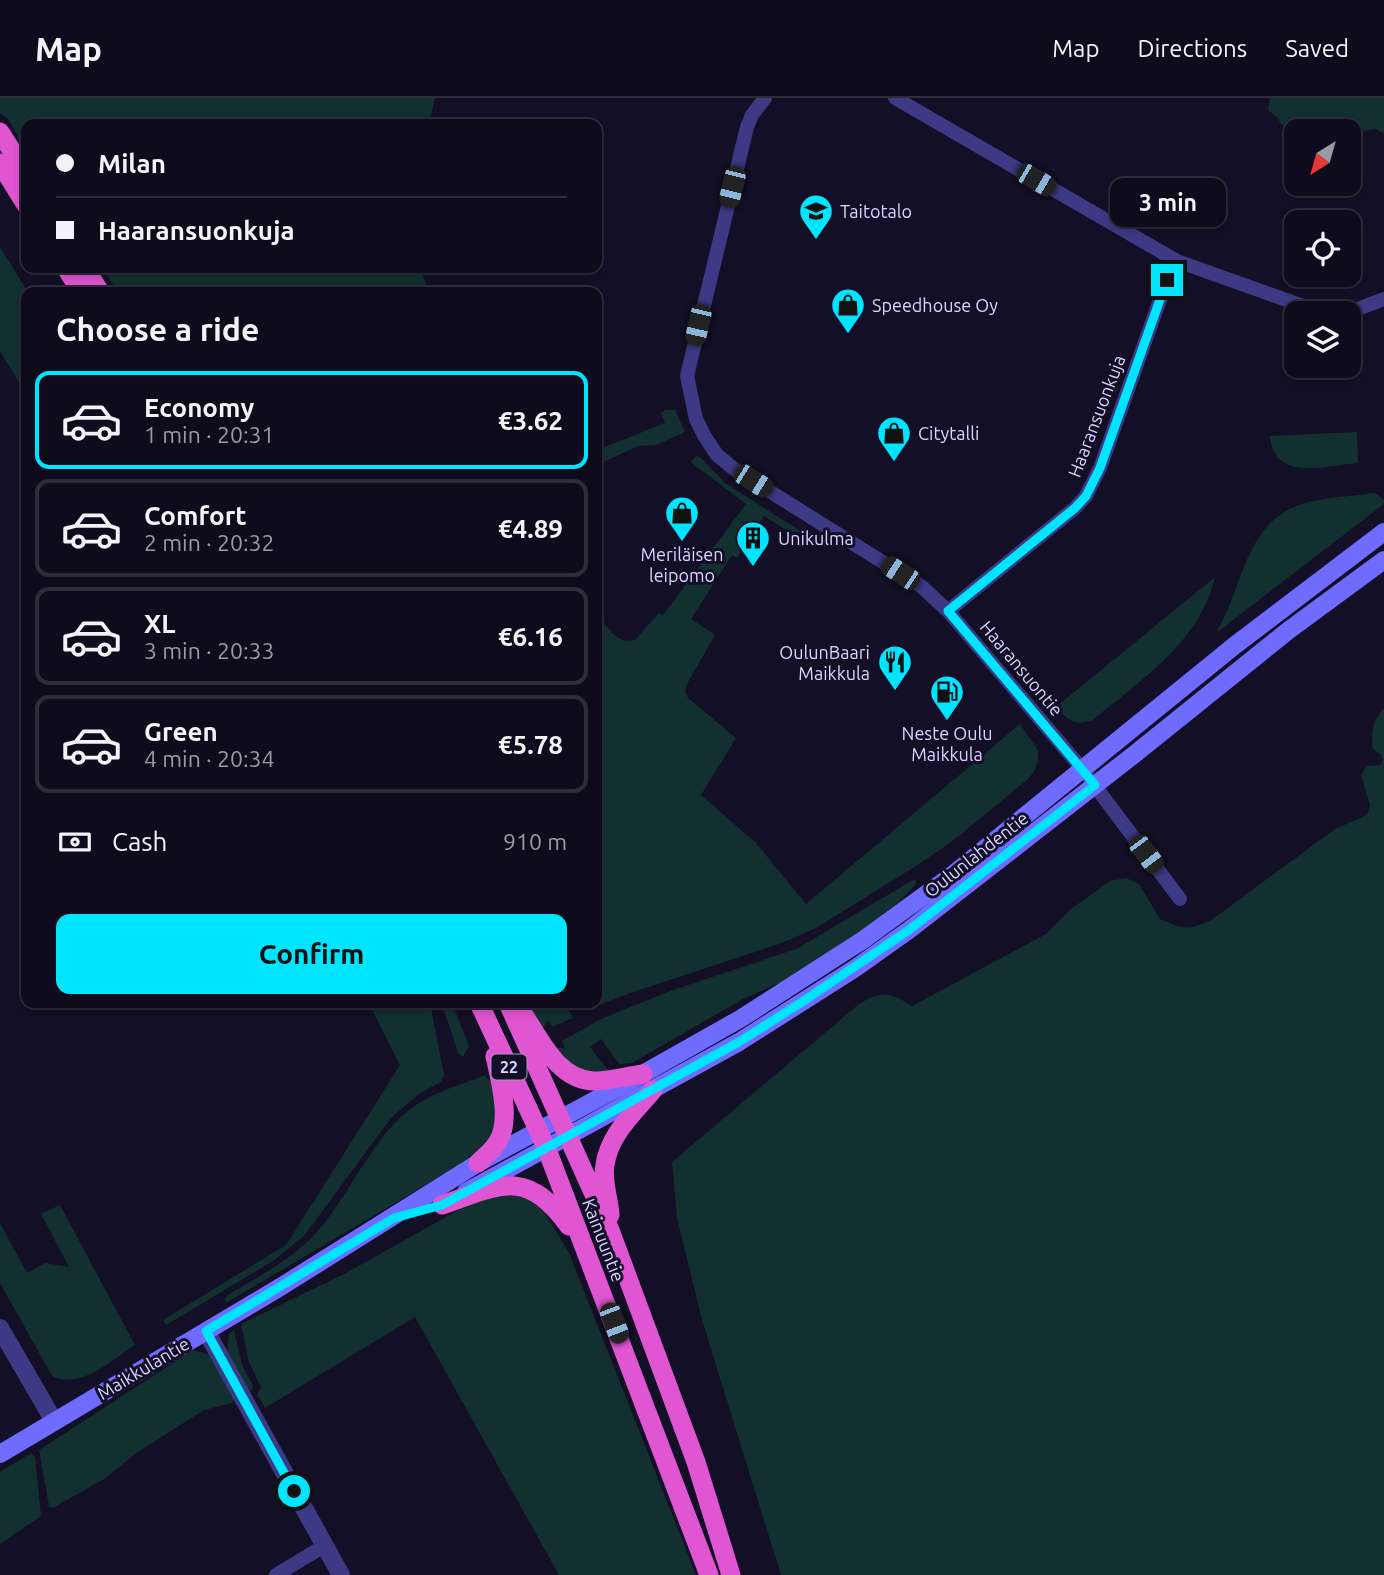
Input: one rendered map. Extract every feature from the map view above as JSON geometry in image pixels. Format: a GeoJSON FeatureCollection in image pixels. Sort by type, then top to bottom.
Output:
{"type":"FeatureCollection","features":[{"type":"Feature","properties":{"kind":"highway"},"geometry":{"type":"LineString","coordinates":[[0,132],[21,165]]}},
{"type":"Feature","properties":{"kind":"highway"},"geometry":{"type":"LineString","coordinates":[[0,163],[21,197]]}},
{"type":"Feature","properties":{"kind":"highway","name":"Kainuuntie"},"geometry":{"type":"LineString","coordinates":[[481,1008],[542,1139],[709,1575]]}},
{"type":"Feature","properties":{"kind":"highway","name":"Kainuuntie"},"geometry":{"type":"LineString","coordinates":[[510,1008],[610,1230],[696,1462],[731,1575]]}},
{"type":"Feature","properties":{"kind":"highway"},"geometry":{"type":"LineString","coordinates":[[519,1008],[552,1058],[569,1073],[595,1081],[648,1082]]}},
{"type":"Feature","properties":{"kind":"highway"},"geometry":{"type":"LineString","coordinates":[[478,1163],[496,1145],[503,1128],[502,1088],[489,1024]]}},
{"type":"Feature","properties":{"kind":"highway"},"geometry":{"type":"LineString","coordinates":[[610,1230],[604,1166],[610,1147],[648,1082]]}},
{"type":"Feature","properties":{"kind":"highway"},"geometry":{"type":"LineString","coordinates":[[442,1205],[485,1189],[508,1185],[523,1186],[554,1206],[585,1248]]}},
{"type":"Feature","properties":{"kind":"main road","name":"Oulunlahdentie"},"geometry":{"type":"LineString","coordinates":[[648,1082],[863,940],[951,876],[1234,646],[1384,532]]}},
{"type":"Feature","properties":{"kind":"main road","name":"Oulunlahdentie"},"geometry":{"type":"LineString","coordinates":[[542,1139],[648,1082],[739,1042],[854,969],[909,930],[1289,630],[1384,559]]}},
{"type":"Feature","properties":{"kind":"main road","name":"Maikkulantie"},"geometry":{"type":"LineString","coordinates":[[0,1454],[394,1218],[478,1163],[542,1139]]}},
{"type":"Feature","properties":{"kind":"main road","name":"Maikkulantie"},"geometry":{"type":"LineString","coordinates":[[394,1218],[442,1205],[542,1139]]}},
{"type":"Feature","properties":{"kind":"street","name":"Haaransuontie"},"geometry":{"type":"LineString","coordinates":[[765,98],[747,127],[692,351],[687,376],[696,419],[717,455],[734,469],[911,580],[948,611],[1083,770],[1180,899]]}},
{"type":"Feature","properties":{"kind":"street"},"geometry":{"type":"LineString","coordinates":[[895,98],[1177,261],[1289,301]]}},
{"type":"Feature","properties":{"kind":"street","name":"Haaransuonkuja"},"geometry":{"type":"LineString","coordinates":[[948,611],[1048,531],[1086,496],[1100,468],[1167,280],[1177,261]]}},
{"type":"Feature","properties":{"kind":"street"},"geometry":{"type":"LineString","coordinates":[[1361,308],[1384,299]]}},
{"type":"Feature","properties":{"kind":"street"},"geometry":{"type":"LineString","coordinates":[[0,1328],[54,1421]]}},
{"type":"Feature","properties":{"kind":"street"},"geometry":{"type":"LineString","coordinates":[[206,1331],[341,1575]]}},
{"type":"Feature","properties":{"kind":"street"},"geometry":{"type":"LineString","coordinates":[[276,1575],[324,1546]]}},
{"type":"Feature","properties":{"kind":"green space"},"geometry":{"type":"Polygon","coordinates":[[[0,98],[435,98],[430,119],[21,119],[21,143],[9,120],[0,113],[0,98]]]}},
{"type":"Feature","properties":{"kind":"green space"},"geometry":{"type":"Polygon","coordinates":[[[1270,98],[1384,98],[1384,134],[1376,129],[1362,131],[1362,119],[1284,119],[1284,125],[1268,110],[1270,98]]]}},
{"type":"Feature","properties":{"kind":"green space"},"geometry":{"type":"Polygon","coordinates":[[[0,247],[25,287],[21,287],[21,386],[0,351],[0,247]]]}},
{"type":"Feature","properties":{"kind":"green space"},"geometry":{"type":"Polygon","coordinates":[[[105,273],[421,273],[428,287],[115,287],[105,273]]]}},
{"type":"Feature","properties":{"kind":"green space"},"geometry":{"type":"Polygon","coordinates":[[[675,410],[685,432],[656,445],[638,446],[602,463],[602,448],[665,423],[661,413],[675,410]]]}},
{"type":"Feature","properties":{"kind":"green space"},"geometry":{"type":"Polygon","coordinates":[[[1357,432],[1358,463],[1317,468],[1291,466],[1281,460],[1274,450],[1270,436],[1357,432]]]}},
{"type":"Feature","properties":{"kind":"green space"},"geometry":{"type":"Polygon","coordinates":[[[696,456],[700,457],[725,483],[813,539],[809,544],[764,516],[737,558],[732,555],[691,619],[715,635],[685,692],[688,698],[736,738],[701,795],[756,843],[806,904],[1020,724],[1038,750],[1038,761],[1028,779],[950,843],[816,928],[782,943],[602,1004],[602,619],[617,637],[628,641],[635,640],[659,613],[663,615],[746,504],[691,462],[696,456]]]}},
{"type":"Feature","properties":{"kind":"green space"},"geometry":{"type":"Polygon","coordinates":[[[1375,493],[1384,500],[1384,504],[1216,633],[1257,540],[1276,518],[1305,503],[1375,493]]]}},
{"type":"Feature","properties":{"kind":"green space"},"geometry":{"type":"Polygon","coordinates":[[[1215,577],[1207,600],[1183,640],[1131,690],[1093,720],[1086,722],[1072,721],[1056,707],[1215,577]]]}},
{"type":"Feature","properties":{"kind":"green space"},"geometry":{"type":"Polygon","coordinates":[[[1384,709],[1384,1575],[781,1575],[702,1320],[677,1218],[672,1162],[859,1004],[874,996],[886,994],[912,1006],[1046,934],[1071,909],[1110,881],[1126,878],[1139,884],[1160,919],[1177,926],[1190,928],[1210,921],[1335,829],[1367,815],[1370,805],[1361,775],[1367,766],[1380,765],[1383,760],[1373,749],[1372,738],[1375,722],[1384,709]]]}},
{"type":"Feature","properties":{"kind":"green space"},"geometry":{"type":"Polygon","coordinates":[[[913,880],[916,881],[915,885],[899,902],[844,944],[786,980],[743,999],[632,1063],[619,1064],[601,1039],[590,1047],[608,1070],[606,1073],[590,1072],[571,1063],[555,1047],[565,1049],[562,1041],[601,1019],[670,991],[796,949],[913,880]]]}},
{"type":"Feature","properties":{"kind":"green space"},"geometry":{"type":"Polygon","coordinates":[[[372,1008],[431,1008],[444,1075],[441,1082],[420,1093],[391,1118],[304,1236],[273,1261],[166,1325],[163,1320],[286,1245],[400,1065],[372,1008]]]}},
{"type":"Feature","properties":{"kind":"green space"},"geometry":{"type":"Polygon","coordinates":[[[444,1008],[454,1008],[469,1046],[463,1057],[458,1053],[444,1008]]]}},
{"type":"Feature","properties":{"kind":"green space"},"geometry":{"type":"Polygon","coordinates":[[[532,1008],[567,1008],[573,1018],[552,1027],[548,1020],[543,1029],[532,1008]]]}},
{"type":"Feature","properties":{"kind":"green space"},"geometry":{"type":"Polygon","coordinates":[[[492,1074],[496,1106],[494,1128],[482,1146],[471,1156],[226,1303],[225,1298],[228,1295],[278,1265],[312,1237],[334,1210],[381,1139],[410,1109],[433,1095],[485,1075],[489,1081],[492,1074]]]}},
{"type":"Feature","properties":{"kind":"green space"},"geometry":{"type":"Polygon","coordinates":[[[506,1193],[528,1199],[544,1211],[569,1253],[696,1575],[559,1575],[415,1317],[265,1408],[257,1395],[261,1387],[249,1362],[241,1324],[346,1273],[480,1198],[506,1193]]]}},
{"type":"Feature","properties":{"kind":"green space"},"geometry":{"type":"Polygon","coordinates":[[[60,1205],[135,1345],[106,1365],[74,1379],[52,1376],[0,1283],[0,1223],[27,1273],[45,1263],[69,1267],[41,1214],[60,1205]]]}},
{"type":"Feature","properties":{"kind":"green space"},"geometry":{"type":"Polygon","coordinates":[[[234,1330],[242,1365],[253,1386],[251,1391],[247,1390],[227,1354],[229,1334],[234,1330]]]}},
{"type":"Feature","properties":{"kind":"green space"},"geometry":{"type":"Polygon","coordinates":[[[193,1350],[210,1355],[236,1399],[232,1403],[204,1410],[138,1452],[104,1479],[53,1508],[49,1506],[39,1450],[193,1350]]]}},
{"type":"Feature","properties":{"kind":"green space"},"geometry":{"type":"Polygon","coordinates":[[[31,1453],[35,1457],[41,1516],[0,1544],[0,1472],[31,1453]]]}},
{"type":"Feature","properties":{"kind":"place","name":"Taitotalo"},"geometry":{"type":"Point","coordinates":[816,241]}},
{"type":"Feature","properties":{"kind":"place","name":"Speedhouse Oy"},"geometry":{"type":"Point","coordinates":[848,335]}},
{"type":"Feature","properties":{"kind":"place","name":"Citytalli"},"geometry":{"type":"Point","coordinates":[894,463]}},
{"type":"Feature","properties":{"kind":"place","name":"Meriläisen leipomo"},"geometry":{"type":"Point","coordinates":[682,543]}},
{"type":"Feature","properties":{"kind":"place","name":"Unikulma"},"geometry":{"type":"Point","coordinates":[753,568]}},
{"type":"Feature","properties":{"kind":"place","name":"OulunBaari Maikkula"},"geometry":{"type":"Point","coordinates":[895,692]}},
{"type":"Feature","properties":{"kind":"place","name":"Neste Oulu Maikkula"},"geometry":{"type":"Point","coordinates":[947,722]}},
{"type":"Feature","properties":{"kind":"route"},"geometry":{"type":"LineString","coordinates":[[294,1491],[206,1331],[394,1218],[442,1205],[567,1134],[739,1042],[854,969],[909,930],[1095,785],[948,611],[1040,538],[1086,496],[1100,468],[1167,280]]}}]}
